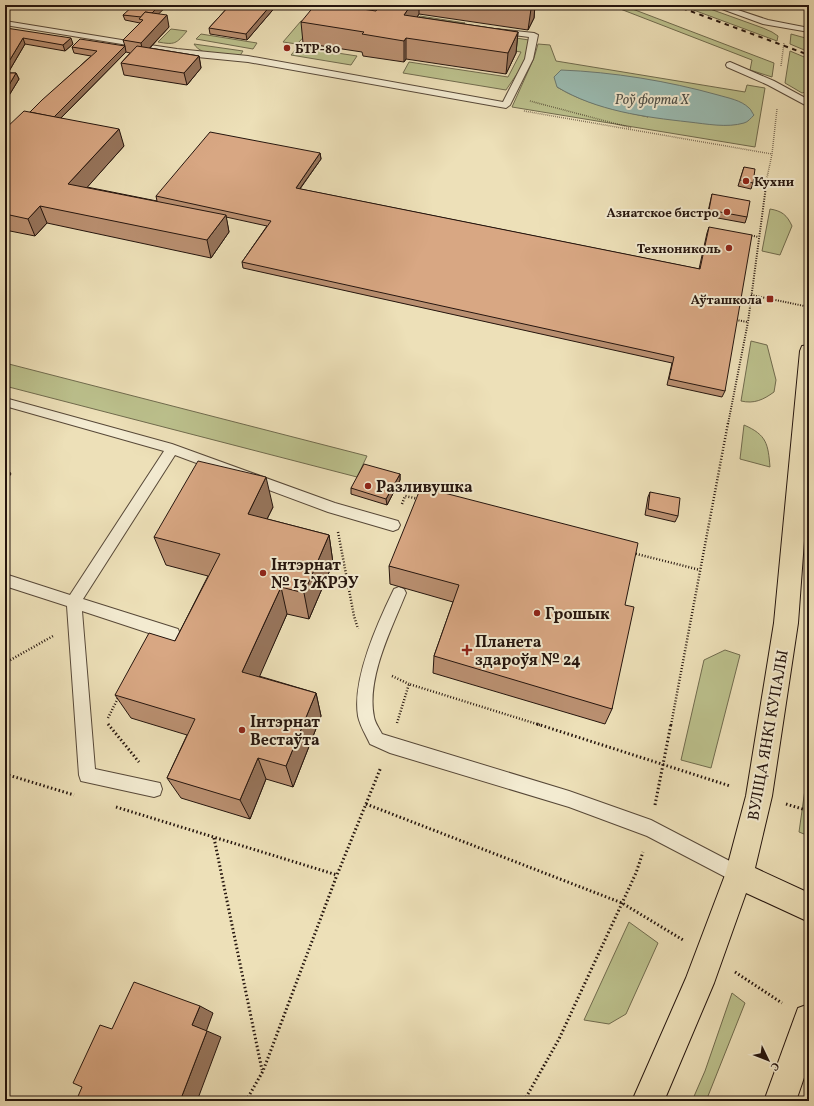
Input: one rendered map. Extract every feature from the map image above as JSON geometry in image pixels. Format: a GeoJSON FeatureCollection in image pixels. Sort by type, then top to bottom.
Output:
{"type":"FeatureCollection","features":[{"type":"Feature","properties":{"kind":"main road","name":"ВУЛІЦА ЯНКІ КУПАЛЫ"},"geometry":{"type":"LineString","coordinates":[[648,1101],[699,983],[739,875],[759,796],[786,623],[809,351]]}},
{"type":"Feature","properties":{"kind":"main road"},"geometry":{"type":"LineString","coordinates":[[739,875],[809,908]]}},
{"type":"Feature","properties":{"kind":"main road"},"geometry":{"type":"LineString","coordinates":[[780,1101],[798,1013]]}},
{"type":"Feature","properties":{"kind":"lane"},"geometry":{"type":"LineString","coordinates":[[715,5],[766,22],[809,30]]}},
{"type":"Feature","properties":{"kind":"lane"},"geometry":{"type":"LineString","coordinates":[[5,23],[130,43],[119,51]]}},
{"type":"Feature","properties":{"kind":"lane"},"geometry":{"type":"LineString","coordinates":[[150,47],[177,52],[248,59],[506,105],[529,59],[534,36],[490,30]]}},
{"type":"Feature","properties":{"kind":"lane"},"geometry":{"type":"LineString","coordinates":[[730,65],[779,87],[809,104]]}},
{"type":"Feature","properties":{"kind":"lane"},"geometry":{"type":"LineString","coordinates":[[5,402],[172,449],[333,508],[393,525]]}},
{"type":"Feature","properties":{"kind":"lane"},"geometry":{"type":"LineString","coordinates":[[154,789],[87,775],[74,601],[172,449]]}},
{"type":"Feature","properties":{"kind":"lane"},"geometry":{"type":"LineString","coordinates":[[5,580],[173,634]]}},
{"type":"Feature","properties":{"kind":"lane"},"geometry":{"type":"LineString","coordinates":[[399,593],[371,667],[364,695],[366,718],[376,739],[390,745],[569,800],[650,830],[739,875]]}},
{"type":"Feature","properties":{"kind":"path"},"geometry":{"type":"LineString","coordinates":[[524,1101],[559,1039],[636,873],[650,830],[662,763],[690,632],[700,570],[748,322],[763,199],[772,154],[785,39]]}},
{"type":"Feature","properties":{"kind":"path"},"geometry":{"type":"LineString","coordinates":[[525,100],[646,132]]}},
{"type":"Feature","properties":{"kind":"path"},"geometry":{"type":"LineString","coordinates":[[523,111],[772,154]]}},
{"type":"Feature","properties":{"kind":"path"},"geometry":{"type":"LineString","coordinates":[[743,234],[758,237]]}},
{"type":"Feature","properties":{"kind":"path"},"geometry":{"type":"LineString","coordinates":[[752,295],[809,307]]}},
{"type":"Feature","properties":{"kind":"path"},"geometry":{"type":"LineString","coordinates":[[736,320],[748,322]]}},
{"type":"Feature","properties":{"kind":"path"},"geometry":{"type":"LineString","coordinates":[[393,525],[405,496],[420,500]]}},
{"type":"Feature","properties":{"kind":"path"},"geometry":{"type":"LineString","coordinates":[[333,508],[354,616],[371,667],[409,684]]}},
{"type":"Feature","properties":{"kind":"path"},"geometry":{"type":"LineString","coordinates":[[632,553],[700,570]]}},
{"type":"Feature","properties":{"kind":"path"},"geometry":{"type":"LineString","coordinates":[[5,662],[76,623]]}},
{"type":"Feature","properties":{"kind":"path"},"geometry":{"type":"LineString","coordinates":[[119,694],[106,721],[156,782],[147,817]]}},
{"type":"Feature","properties":{"kind":"path"},"geometry":{"type":"LineString","coordinates":[[366,804],[622,903],[689,944]]}},
{"type":"Feature","properties":{"kind":"path"},"geometry":{"type":"LineString","coordinates":[[214,838],[262,1071]]}},
{"type":"Feature","properties":{"kind":"path"},"geometry":{"type":"LineString","coordinates":[[246,1101],[262,1071],[337,876]]}},
{"type":"Feature","properties":{"kind":"path"},"geometry":{"type":"LineString","coordinates":[[729,968],[798,1013]]}},
{"type":"Feature","properties":{"kind":"green space"},"geometry":{"type":"Polygon","coordinates":[[[325,5],[368,5],[364,11],[319,21],[297,44],[283,42],[301,21],[312,22],[325,5]]]}},
{"type":"Feature","properties":{"kind":"green space"},"geometry":{"type":"Polygon","coordinates":[[[610,5],[622,5],[774,63],[772,77],[750,70],[752,60],[610,5]]]}},
{"type":"Feature","properties":{"kind":"green space"},"geometry":{"type":"Polygon","coordinates":[[[680,5],[699,5],[763,28],[778,36],[777,41],[680,5]]]}},
{"type":"Feature","properties":{"kind":"green space"},"geometry":{"type":"Polygon","coordinates":[[[420,16],[465,23],[443,27],[529,40],[527,59],[506,90],[403,73],[409,62],[508,77],[521,52],[408,35],[420,16]]]}},
{"type":"Feature","properties":{"kind":"green space"},"geometry":{"type":"Polygon","coordinates":[[[171,29],[187,31],[175,42],[158,42],[171,29]]]}},
{"type":"Feature","properties":{"kind":"green space"},"geometry":{"type":"Polygon","coordinates":[[[201,34],[257,43],[253,49],[196,39],[201,34]]]}},
{"type":"Feature","properties":{"kind":"green space"},"geometry":{"type":"Polygon","coordinates":[[[791,34],[809,39],[809,52],[790,44],[791,34]]]}},
{"type":"Feature","properties":{"kind":"green space"},"geometry":{"type":"Polygon","coordinates":[[[194,44],[243,51],[239,57],[214,55],[202,51],[194,44]]]}},
{"type":"Feature","properties":{"kind":"green space"},"geometry":{"type":"Polygon","coordinates":[[[538,44],[550,45],[556,61],[745,92],[747,85],[765,88],[755,147],[512,107],[534,58],[538,44]],[[557,87],[590,102],[648,117],[557,87]]]}},
{"type":"Feature","properties":{"kind":"green space"},"geometry":{"type":"Polygon","coordinates":[[[298,47],[357,56],[351,65],[291,55],[298,47]]]}},
{"type":"Feature","properties":{"kind":"green space"},"geometry":{"type":"Polygon","coordinates":[[[790,51],[809,59],[809,91],[802,93],[785,83],[790,51]]]}},
{"type":"Feature","properties":{"kind":"green space"},"geometry":{"type":"Polygon","coordinates":[[[770,209],[784,214],[792,226],[780,255],[762,251],[770,209]]]}},
{"type":"Feature","properties":{"kind":"green space"},"geometry":{"type":"Polygon","coordinates":[[[751,341],[767,345],[776,380],[774,392],[758,401],[746,402],[741,401],[751,341]]]}},
{"type":"Feature","properties":{"kind":"green space"},"geometry":{"type":"Polygon","coordinates":[[[5,363],[367,456],[357,477],[5,386],[5,363]]]}},
{"type":"Feature","properties":{"kind":"green space"},"geometry":{"type":"Polygon","coordinates":[[[744,425],[752,429],[765,441],[770,467],[740,459],[744,425]]]}},
{"type":"Feature","properties":{"kind":"green space"},"geometry":{"type":"Polygon","coordinates":[[[725,650],[740,655],[711,768],[681,760],[704,660],[725,650]]]}},
{"type":"Feature","properties":{"kind":"green space"},"geometry":{"type":"Polygon","coordinates":[[[809,761],[809,836],[799,832],[809,761]]]}},
{"type":"Feature","properties":{"kind":"green space"},"geometry":{"type":"Polygon","coordinates":[[[629,922],[658,943],[626,1014],[609,1024],[584,1020],[629,922]]]}},
{"type":"Feature","properties":{"kind":"green space"},"geometry":{"type":"Polygon","coordinates":[[[732,993],[745,1003],[706,1101],[692,1101],[705,1071],[732,993]]]}},
{"type":"Feature","properties":{"kind":"water","name":"Роў форта X"},"geometry":{"type":"Polygon","coordinates":[[[561,70],[620,75],[680,85],[738,101],[746,105],[754,115],[744,123],[710,125],[621,112],[588,102],[557,87],[554,77],[561,70]]]}},
{"type":"Feature","properties":{"kind":"building"},"geometry":{"type":"Polygon","coordinates":[[[134,5],[160,5],[152,13],[145,12],[141,17],[123,15],[134,5]]]}},
{"type":"Feature","properties":{"kind":"building"},"geometry":{"type":"Polygon","coordinates":[[[230,5],[271,5],[246,34],[209,28],[230,5]]]}},
{"type":"Feature","properties":{"kind":"building"},"geometry":{"type":"Polygon","coordinates":[[[315,5],[335,5],[376,11],[380,5],[411,5],[404,15],[518,32],[508,53],[406,38],[404,41],[362,34],[364,32],[301,22],[315,5]]]}},
{"type":"Feature","properties":{"kind":"building"},"geometry":{"type":"Polygon","coordinates":[[[503,5],[532,5],[531,9],[503,5]]]}},
{"type":"Feature","properties":{"kind":"building"},"geometry":{"type":"Polygon","coordinates":[[[145,12],[167,15],[141,43],[123,40],[143,20],[139,19],[145,12]]]}},
{"type":"Feature","properties":{"kind":"building"},"geometry":{"type":"Polygon","coordinates":[[[6,28],[71,38],[63,45],[23,38],[5,68],[6,28]]]}},
{"type":"Feature","properties":{"kind":"building"},"geometry":{"type":"Polygon","coordinates":[[[80,39],[125,46],[54,117],[30,112],[97,51],[72,47],[80,39]]]}},
{"type":"Feature","properties":{"kind":"building"},"geometry":{"type":"Polygon","coordinates":[[[137,46],[199,56],[184,73],[121,63],[137,46]]]}},
{"type":"Feature","properties":{"kind":"building"},"geometry":{"type":"Polygon","coordinates":[[[5,73],[16,73],[5,92],[5,73]]]}},
{"type":"Feature","properties":{"kind":"building"},"geometry":{"type":"Polygon","coordinates":[[[24,111],[119,129],[68,184],[226,215],[207,240],[40,206],[28,219],[5,214],[5,129],[24,111]]]}},
{"type":"Feature","properties":{"kind":"building"},"geometry":{"type":"Polygon","coordinates":[[[210,132],[320,153],[296,188],[700,269],[709,227],[752,235],[725,391],[669,379],[674,357],[242,262],[271,221],[156,196],[210,132]]]}},
{"type":"Feature","properties":{"kind":"building"},"geometry":{"type":"Polygon","coordinates":[[[744,167],[755,169],[753,183],[740,180],[744,167]]]}},
{"type":"Feature","properties":{"kind":"building"},"geometry":{"type":"Polygon","coordinates":[[[712,194],[750,201],[747,217],[709,210],[712,194]]]}},
{"type":"Feature","properties":{"kind":"building"},"geometry":{"type":"Polygon","coordinates":[[[198,461],[266,477],[248,514],[329,535],[304,593],[281,587],[242,672],[316,693],[286,766],[258,758],[240,800],[167,778],[195,719],[115,695],[149,633],[175,641],[220,554],[154,537],[198,461]]]}},
{"type":"Feature","properties":{"kind":"building"},"geometry":{"type":"Polygon","coordinates":[[[364,464],[400,474],[386,499],[351,488],[364,464]]]}},
{"type":"Feature","properties":{"kind":"building","name":"Грошык"},"geometry":{"type":"Polygon","coordinates":[[[421,487],[638,543],[625,605],[634,607],[612,709],[434,656],[459,585],[389,566],[421,487]]]}},
{"type":"Feature","properties":{"kind":"building"},"geometry":{"type":"Polygon","coordinates":[[[650,492],[680,498],[678,516],[648,509],[650,492]]]}},
{"type":"Feature","properties":{"kind":"building"},"geometry":{"type":"Polygon","coordinates":[[[134,982],[200,1006],[192,1025],[207,1031],[180,1101],[76,1101],[82,1087],[73,1083],[100,1025],[112,1029],[134,982]]]}},
{"type":"Feature","properties":{"kind":"railway"},"geometry":{"type":"LineString","coordinates":[[674,5],[809,55]]}},
{"type":"Feature","properties":{"kind":"place","name":"БТР-80"},"geometry":{"type":"Point","coordinates":[287,48]}},
{"type":"Feature","properties":{"kind":"place","name":"Кухни"},"geometry":{"type":"Point","coordinates":[746,181]}},
{"type":"Feature","properties":{"kind":"place","name":"Азиатское бистро"},"geometry":{"type":"Point","coordinates":[727,212]}},
{"type":"Feature","properties":{"kind":"place","name":"Технониколь"},"geometry":{"type":"Point","coordinates":[729,248]}},
{"type":"Feature","properties":{"kind":"place","name":"Аўташкола"},"geometry":{"type":"Point","coordinates":[770,299]}},
{"type":"Feature","properties":{"kind":"place","name":"Разливушка"},"geometry":{"type":"Point","coordinates":[368,486]}},
{"type":"Feature","properties":{"kind":"place","name":"Інтэрнат № 13 ЖРЭУ"},"geometry":{"type":"Point","coordinates":[263,573]}},
{"type":"Feature","properties":{"kind":"place","name":"Грошык"},"geometry":{"type":"Point","coordinates":[537,613]}},
{"type":"Feature","properties":{"kind":"place","name":"Планета здароўя № 24"},"geometry":{"type":"Point","coordinates":[467,650]}},
{"type":"Feature","properties":{"kind":"place","name":"Інтэрнат Вестаўта"},"geometry":{"type":"Point","coordinates":[242,730]}}]}
